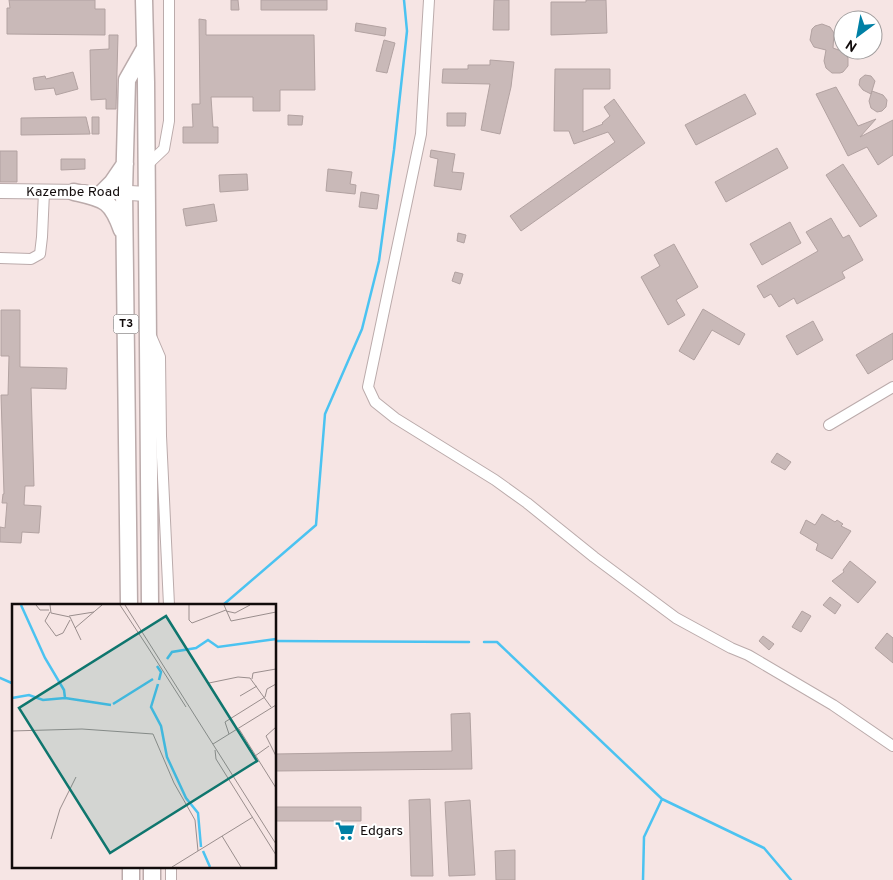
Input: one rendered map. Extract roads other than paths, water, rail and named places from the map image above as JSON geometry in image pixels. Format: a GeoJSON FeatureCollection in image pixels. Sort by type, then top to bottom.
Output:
{"type":"FeatureCollection","features":[{"type":"Feature","properties":{"kind":"highway","name":"T3"},"geometry":{"type":"LineString","coordinates":[[144,0],[150,604]]}},
{"type":"Feature","properties":{"kind":"highway","name":"T3"},"geometry":{"type":"LineString","coordinates":[[129,604],[124,192],[127,80],[145,48]]}},
{"type":"Feature","properties":{"kind":"highway"},"geometry":{"type":"LineString","coordinates":[[103,192],[112,183],[125,164]]}},
{"type":"Feature","properties":{"kind":"highway"},"geometry":{"type":"LineString","coordinates":[[74,192],[102,198],[117,216],[125,237]]}},
{"type":"Feature","properties":{"kind":"main road","name":"Kazembe Road"},"geometry":{"type":"LineString","coordinates":[[0,191],[124,192],[146,194]]}},
{"type":"Feature","properties":{"kind":"street"},"geometry":{"type":"LineString","coordinates":[[146,167],[164,149],[169,121],[169,0]]}},
{"type":"Feature","properties":{"kind":"street"},"geometry":{"type":"LineString","coordinates":[[429,0],[421,134],[368,387],[375,402],[395,418],[495,480],[676,618],[731,648],[748,655],[833,705],[893,746]]}},
{"type":"Feature","properties":{"kind":"street"},"geometry":{"type":"LineString","coordinates":[[0,258],[31,259],[40,254],[44,192]]}},
{"type":"Feature","properties":{"kind":"street"},"geometry":{"type":"LineString","coordinates":[[147,326],[160,357],[161,436],[169,604]]}},
{"type":"Feature","properties":{"kind":"street"},"geometry":{"type":"LineString","coordinates":[[829,425],[893,387]]}},
{"type":"Feature","properties":{"kind":"waterway"},"geometry":{"type":"LineString","coordinates":[[224,604],[316,525],[325,414],[362,329],[379,261],[407,31],[404,0]]}},
{"type":"Feature","properties":{"kind":"waterway"},"geometry":{"type":"LineString","coordinates":[[276,641],[469,642]]}},
{"type":"Feature","properties":{"kind":"waterway"},"geometry":{"type":"LineString","coordinates":[[484,642],[497,642],[662,799],[764,848],[791,880]]}},
{"type":"Feature","properties":{"kind":"waterway"},"geometry":{"type":"LineString","coordinates":[[0,678],[12,683]]}},
{"type":"Feature","properties":{"kind":"waterway"},"geometry":{"type":"LineString","coordinates":[[643,880],[644,837],[662,799]]}},
{"type":"Feature","properties":{"kind":"place","name":"Edgars"},"geometry":{"type":"Point","coordinates":[345,831]}}]}
